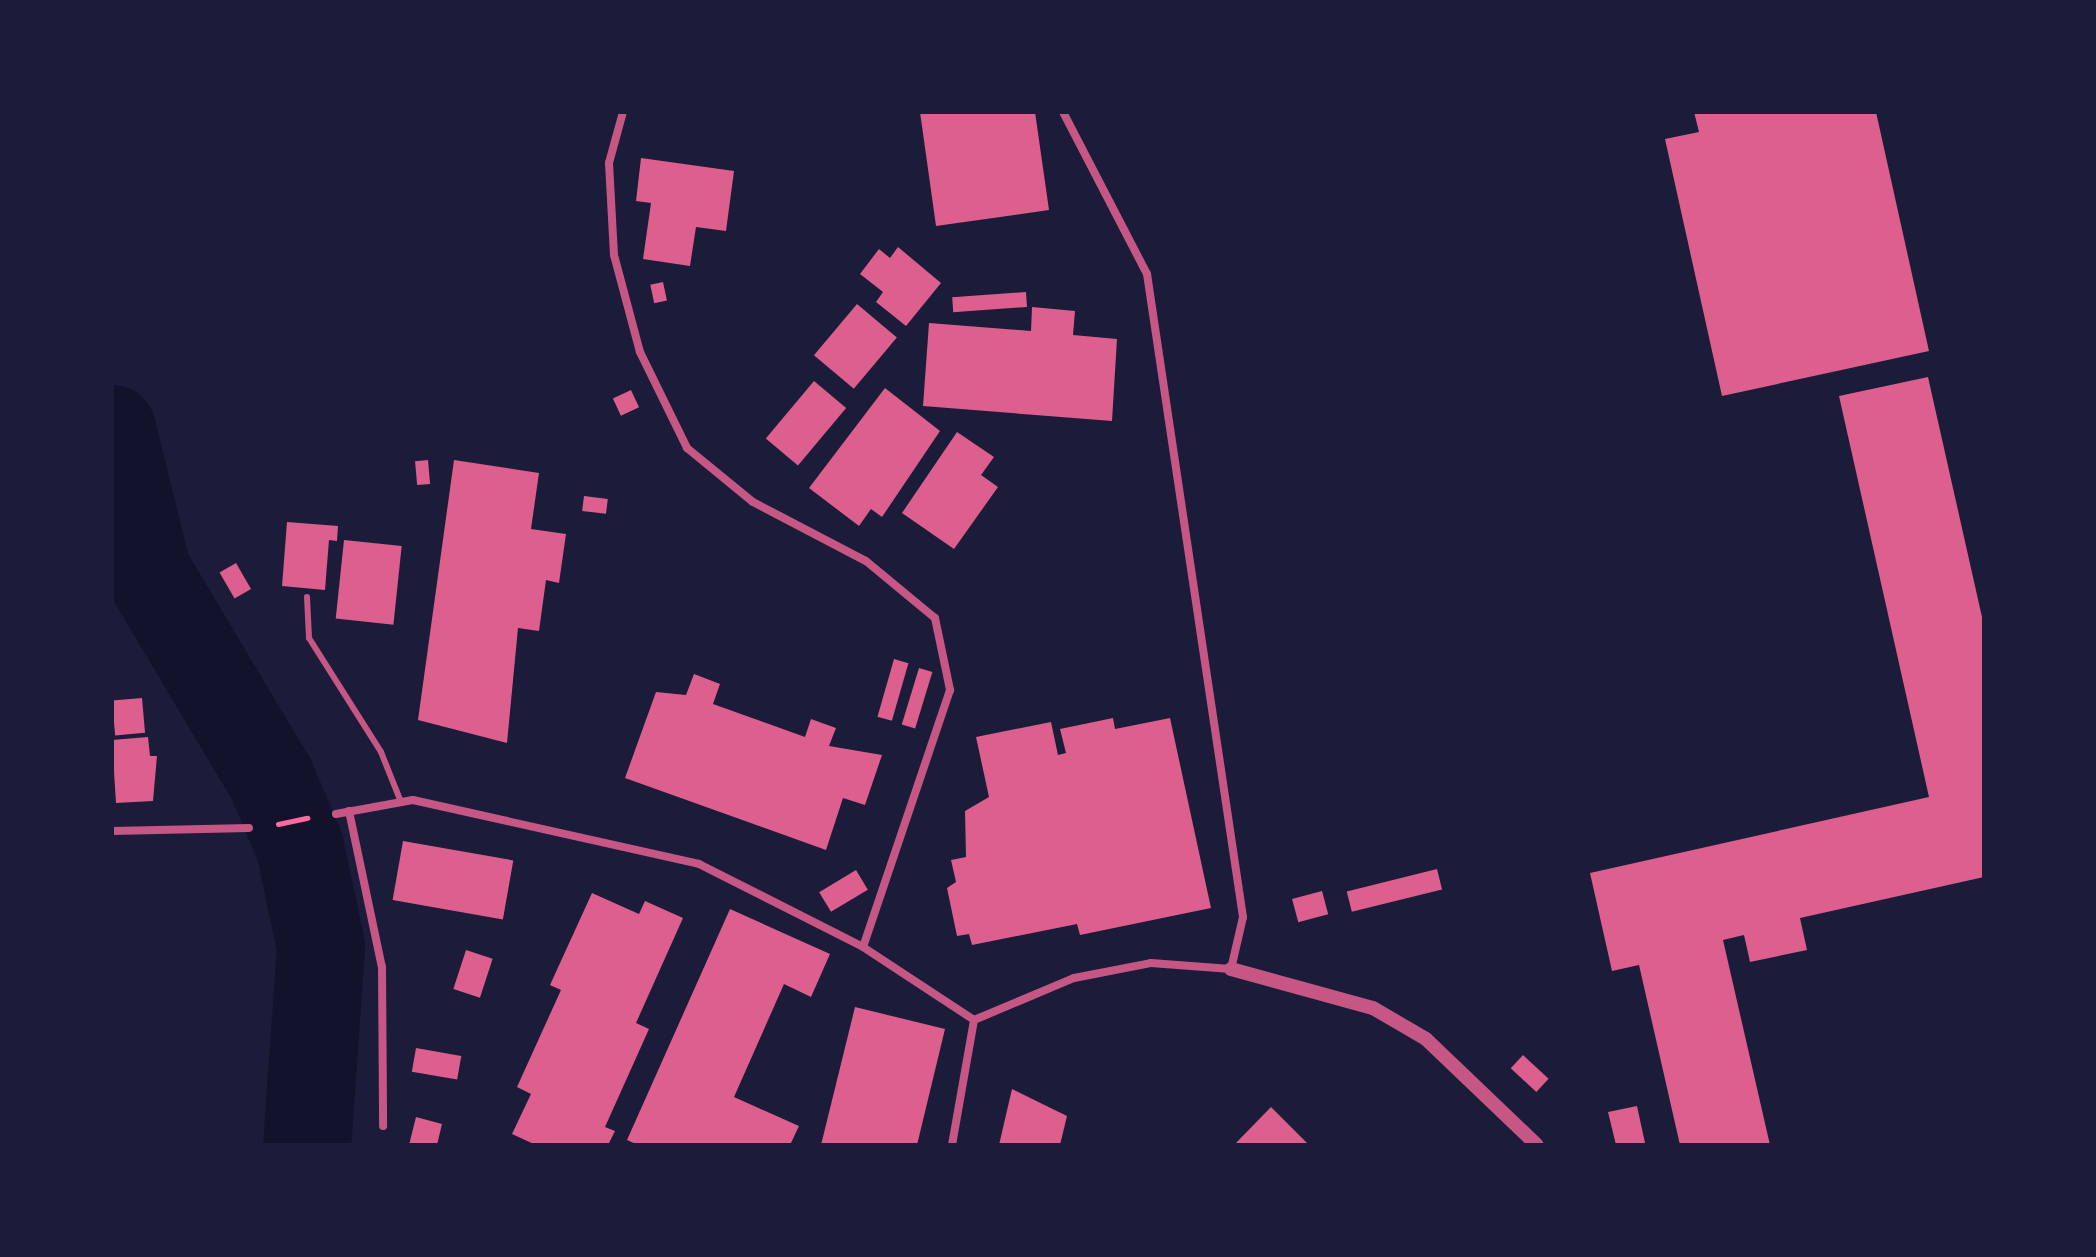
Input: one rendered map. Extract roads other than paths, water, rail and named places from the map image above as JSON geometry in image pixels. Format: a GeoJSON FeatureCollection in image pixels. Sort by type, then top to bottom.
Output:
{"type":"FeatureCollection","features":[{"type":"Feature","properties":{"kind":"street"},"geometry":{"type":"LineString","coordinates":[[623,112],[609,163],[614,255],[640,352],[687,448],[753,502],[866,561],[935,618],[950,690],[863,947]]}},
{"type":"Feature","properties":{"kind":"street"},"geometry":{"type":"LineString","coordinates":[[1063,112],[1147,274],[1243,917],[1231,969]]}},
{"type":"Feature","properties":{"kind":"street"},"geometry":{"type":"LineString","coordinates":[[336,814],[401,802],[699,864],[863,947],[974,1020]]}},
{"type":"Feature","properties":{"kind":"street"},"geometry":{"type":"LineString","coordinates":[[349,811],[382,967],[383,1126]]}},
{"type":"Feature","properties":{"kind":"street"},"geometry":{"type":"LineString","coordinates":[[112,831],[249,828]]}},
{"type":"Feature","properties":{"kind":"street"},"geometry":{"type":"LineString","coordinates":[[974,1020],[1074,978],[1151,963],[1231,969],[1373,1008],[1426,1039],[1537,1145]]}},
{"type":"Feature","properties":{"kind":"street"},"geometry":{"type":"LineString","coordinates":[[952,1145],[974,1020]]}},
{"type":"Feature","properties":{"kind":"lane"},"geometry":{"type":"LineString","coordinates":[[307,597],[309,638],[381,752],[401,802]]}},
{"type":"Feature","properties":{"kind":"waterway"},"geometry":{"type":"LineString","coordinates":[[112,429],[147,571],[272,781],[300,847],[321,947],[307,1145]]}}]}
